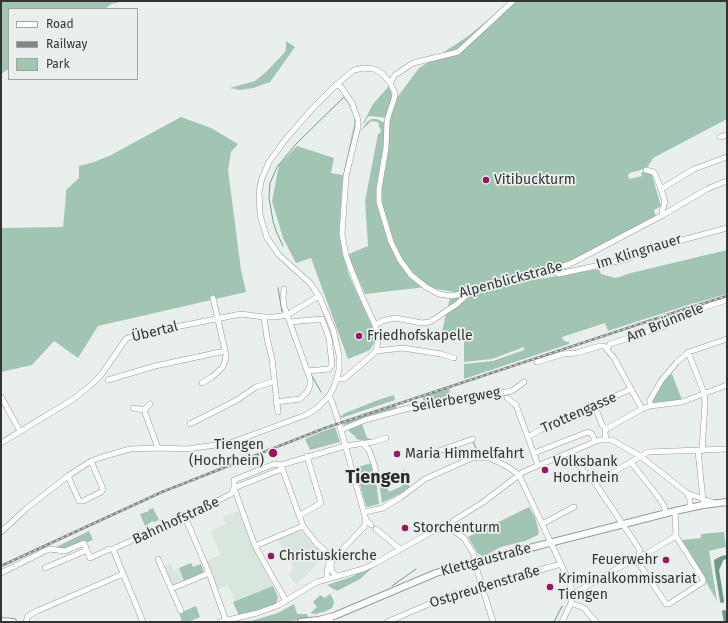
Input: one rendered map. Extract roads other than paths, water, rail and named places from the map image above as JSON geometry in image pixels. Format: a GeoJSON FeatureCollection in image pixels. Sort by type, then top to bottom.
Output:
{"type":"FeatureCollection","features":[{"type":"Feature","properties":{"kind":"main road","name":"Klettgaustraße"},"geometry":{"type":"LineString","coordinates":[[301,622],[333,619],[345,612],[436,573],[675,511],[727,502]]}},
{"type":"Feature","properties":{"kind":"main road"},"geometry":{"type":"LineString","coordinates":[[1,621],[13,622]]}},
{"type":"Feature","properties":{"kind":"street"},"geometry":{"type":"LineString","coordinates":[[1,532],[26,508],[68,476],[91,461],[130,449],[187,449],[230,443],[306,415],[316,409],[327,399],[337,379],[339,362],[337,343],[333,329],[319,296],[302,275],[279,255],[267,238],[260,215],[259,192],[262,178],[269,162],[312,109],[337,84],[354,70],[369,68],[374,69],[383,74],[390,83],[395,75],[413,63],[458,52],[513,1]]}},
{"type":"Feature","properties":{"kind":"street","name":"Alpenblickstraße"},"geometry":{"type":"LineString","coordinates":[[390,83],[395,92],[387,122],[386,148],[379,189],[379,202],[391,242],[400,260],[411,275],[426,287],[439,294],[452,296],[570,264],[663,215],[706,189],[727,181]]}},
{"type":"Feature","properties":{"kind":"street"},"geometry":{"type":"LineString","coordinates":[[337,84],[355,110],[358,127],[346,176],[342,234],[346,256],[375,325],[378,338],[376,351]]}},
{"type":"Feature","properties":{"kind":"street"},"geometry":{"type":"LineString","coordinates":[[720,137],[727,135]]}},
{"type":"Feature","properties":{"kind":"street"},"geometry":{"type":"LineString","coordinates":[[661,189],[694,169],[727,157]]}},
{"type":"Feature","properties":{"kind":"street"},"geometry":{"type":"LineString","coordinates":[[646,170],[655,174],[661,189],[665,202],[662,210],[663,215]]}},
{"type":"Feature","properties":{"kind":"street","name":"Im Klingnauer"},"geometry":{"type":"LineString","coordinates":[[551,270],[559,274],[627,259],[649,249],[727,228]]}},
{"type":"Feature","properties":{"kind":"street"},"geometry":{"type":"LineString","coordinates":[[276,402],[300,399],[307,392],[310,386],[310,379],[287,315],[283,298],[284,288]]}},
{"type":"Feature","properties":{"kind":"street"},"geometry":{"type":"LineString","coordinates":[[375,325],[382,321],[395,318],[422,323],[430,322],[457,304],[469,292]]}},
{"type":"Feature","properties":{"kind":"street","name":"Übertal"},"geometry":{"type":"LineString","coordinates":[[1,443],[72,400],[91,385],[101,375],[126,339],[135,335],[240,314],[264,317],[287,315],[319,296]]}},
{"type":"Feature","properties":{"kind":"street"},"geometry":{"type":"LineString","coordinates":[[202,383],[222,368],[225,362],[225,351],[213,298]]}},
{"type":"Feature","properties":{"kind":"street","name":"Am Brünnele"},"geometry":{"type":"LineString","coordinates":[[607,349],[610,344],[660,328],[699,309],[727,300]]}},
{"type":"Feature","properties":{"kind":"street"},"geometry":{"type":"LineString","coordinates":[[264,317],[272,360],[278,412]]}},
{"type":"Feature","properties":{"kind":"street"},"geometry":{"type":"LineString","coordinates":[[290,322],[322,319],[329,338],[332,365],[329,369],[307,371]]}},
{"type":"Feature","properties":{"kind":"street"},"geometry":{"type":"LineString","coordinates":[[650,406],[650,400],[661,381],[677,362],[688,352],[727,339]]}},
{"type":"Feature","properties":{"kind":"street","name":"Am Brünnele"},"geometry":{"type":"LineString","coordinates":[[536,362],[563,354],[577,353],[604,346],[614,358],[642,409]]}},
{"type":"Feature","properties":{"kind":"street"},"geometry":{"type":"LineString","coordinates":[[337,379],[344,379],[376,351],[403,348],[442,354],[454,358]]}},
{"type":"Feature","properties":{"kind":"street"},"geometry":{"type":"LineString","coordinates":[[108,380],[155,366],[225,351]]}},
{"type":"Feature","properties":{"kind":"street"},"geometry":{"type":"LineString","coordinates":[[688,352],[704,393],[705,403],[700,451],[703,500]]}},
{"type":"Feature","properties":{"kind":"street"},"geometry":{"type":"LineString","coordinates":[[190,424],[237,400],[256,386],[274,381]]}},
{"type":"Feature","properties":{"kind":"street","name":"Seilerbergweg"},"geometry":{"type":"LineString","coordinates":[[341,430],[365,420],[420,405],[512,391],[524,382]]}},
{"type":"Feature","properties":{"kind":"street"},"geometry":{"type":"LineString","coordinates":[[606,429],[650,406],[682,402],[727,385]]}},
{"type":"Feature","properties":{"kind":"street","name":"Trottengasse"},"geometry":{"type":"LineString","coordinates":[[528,437],[540,430],[631,389]]}},
{"type":"Feature","properties":{"kind":"street"},"geometry":{"type":"LineString","coordinates":[[1,397],[20,431]]}},
{"type":"Feature","properties":{"kind":"street","name":"Seilerbergweg"},"geometry":{"type":"LineString","coordinates":[[507,398],[516,405],[538,465]]}},
{"type":"Feature","properties":{"kind":"street"},"geometry":{"type":"LineString","coordinates":[[326,579],[327,568],[333,558],[364,527],[366,520],[365,512],[332,402],[327,399]]}},
{"type":"Feature","properties":{"kind":"street"},"geometry":{"type":"LineString","coordinates":[[144,410],[150,404]]}},
{"type":"Feature","properties":{"kind":"street"},"geometry":{"type":"LineString","coordinates":[[595,406],[602,425],[606,429]]}},
{"type":"Feature","properties":{"kind":"street"},"geometry":{"type":"LineString","coordinates":[[133,408],[144,410]]}},
{"type":"Feature","properties":{"kind":"street"},"geometry":{"type":"LineString","coordinates":[[144,410],[158,448]]}},
{"type":"Feature","properties":{"kind":"street"},"geometry":{"type":"LineString","coordinates":[[606,429],[606,440]]}},
{"type":"Feature","properties":{"kind":"street"},"geometry":{"type":"LineString","coordinates":[[534,453],[588,432],[592,434],[595,441]]}},
{"type":"Feature","properties":{"kind":"street","name":"Bahnhofstraße"},"geometry":{"type":"LineString","coordinates":[[234,488],[307,456],[345,446],[373,442],[386,438]]}},
{"type":"Feature","properties":{"kind":"street"},"geometry":{"type":"LineString","coordinates":[[424,456],[473,439]]}},
{"type":"Feature","properties":{"kind":"street"},"geometry":{"type":"LineString","coordinates":[[451,529],[454,521],[482,503],[522,472],[595,441],[612,440],[640,456],[687,493],[714,504]]}},
{"type":"Feature","properties":{"kind":"street"},"geometry":{"type":"LineString","coordinates":[[362,443],[368,450],[374,464],[378,481]]}},
{"type":"Feature","properties":{"kind":"street"},"geometry":{"type":"LineString","coordinates":[[595,483],[648,452],[727,449]]}},
{"type":"Feature","properties":{"kind":"street"},"geometry":{"type":"LineString","coordinates":[[570,452],[576,463],[595,483],[640,550],[638,557],[666,604],[669,604],[703,582],[703,579],[676,536],[675,511]]}},
{"type":"Feature","properties":{"kind":"street"},"geometry":{"type":"LineString","coordinates":[[300,515],[321,502],[307,456]]}},
{"type":"Feature","properties":{"kind":"street"},"geometry":{"type":"LineString","coordinates":[[365,512],[383,508],[425,479],[472,458],[490,458],[508,467],[519,475],[568,579],[573,594],[571,604],[562,622]]}},
{"type":"Feature","properties":{"kind":"street"},"geometry":{"type":"LineString","coordinates":[[68,476],[79,501],[83,501],[101,492],[103,489],[91,461]]}},
{"type":"Feature","properties":{"kind":"street"},"geometry":{"type":"LineString","coordinates":[[631,462],[659,498],[664,506],[666,514]]}},
{"type":"Feature","properties":{"kind":"street","name":"Bahnhofstraße"},"geometry":{"type":"LineString","coordinates":[[87,550],[90,558],[110,549],[113,550],[231,494],[234,488],[234,480],[274,464],[282,467]]}},
{"type":"Feature","properties":{"kind":"street"},"geometry":{"type":"LineString","coordinates":[[282,467],[303,526],[317,544],[333,558]]}},
{"type":"Feature","properties":{"kind":"street"},"geometry":{"type":"LineString","coordinates":[[234,488],[255,546],[286,601]]}},
{"type":"Feature","properties":{"kind":"street"},"geometry":{"type":"LineString","coordinates":[[687,493],[690,500],[690,508]]}},
{"type":"Feature","properties":{"kind":"street"},"geometry":{"type":"LineString","coordinates":[[542,524],[574,507]]}},
{"type":"Feature","properties":{"kind":"street"},"geometry":{"type":"LineString","coordinates":[[185,517],[226,621]]}},
{"type":"Feature","properties":{"kind":"street"},"geometry":{"type":"LineString","coordinates":[[366,520],[370,525]]}},
{"type":"Feature","properties":{"kind":"street"},"geometry":{"type":"LineString","coordinates":[[255,546],[303,526]]}},
{"type":"Feature","properties":{"kind":"street"},"geometry":{"type":"LineString","coordinates":[[220,622],[257,614],[277,606],[317,582],[363,568],[435,530],[442,528],[451,529],[464,538],[473,553],[476,562]]}},
{"type":"Feature","properties":{"kind":"street"},"geometry":{"type":"LineString","coordinates":[[376,529],[400,549]]}},
{"type":"Feature","properties":{"kind":"street"},"geometry":{"type":"LineString","coordinates":[[573,594],[676,536]]}},
{"type":"Feature","properties":{"kind":"street"},"geometry":{"type":"LineString","coordinates":[[1,573],[49,549],[65,552],[84,543],[87,550],[44,568]]}},
{"type":"Feature","properties":{"kind":"street"},"geometry":{"type":"LineString","coordinates":[[113,550],[143,622]]}},
{"type":"Feature","properties":{"kind":"street"},"geometry":{"type":"LineString","coordinates":[[333,558],[331,566],[333,574],[336,576]]}},
{"type":"Feature","properties":{"kind":"street"},"geometry":{"type":"LineString","coordinates":[[158,560],[181,611]]}},
{"type":"Feature","properties":{"kind":"street","name":"Ostpreußenstraße"},"geometry":{"type":"LineString","coordinates":[[387,622],[445,597],[561,564]]}},
{"type":"Feature","properties":{"kind":"street"},"geometry":{"type":"LineString","coordinates":[[477,570],[493,622]]}},
{"type":"Feature","properties":{"kind":"street"},"geometry":{"type":"LineString","coordinates":[[26,622],[28,616],[37,611],[123,574]]}},
{"type":"Feature","properties":{"kind":"street"},"geometry":{"type":"LineString","coordinates":[[171,589],[208,574]]}},
{"type":"Feature","properties":{"kind":"street"},"geometry":{"type":"LineString","coordinates":[[571,604],[584,608],[596,622]]}},
{"type":"Feature","properties":{"kind":"waterway"},"geometry":{"type":"LineString","coordinates":[[283,246],[273,221],[269,198],[270,183],[277,167],[297,143],[345,96]]}},
{"type":"Feature","properties":{"kind":"waterway"},"geometry":{"type":"LineString","coordinates":[[278,288],[282,312]]}},
{"type":"Feature","properties":{"kind":"waterway"},"geometry":{"type":"LineString","coordinates":[[292,336],[294,341]]}},
{"type":"Feature","properties":{"kind":"waterway"},"geometry":{"type":"LineString","coordinates":[[312,376],[321,392]]}},
{"type":"Feature","properties":{"kind":"waterway"},"geometry":{"type":"LineString","coordinates":[[473,442],[479,454],[474,456]]}},
{"type":"Feature","properties":{"kind":"waterway"},"geometry":{"type":"LineString","coordinates":[[722,601],[717,570],[722,558],[727,557]]}},
{"type":"Feature","properties":{"kind":"waterway"},"geometry":{"type":"LineString","coordinates":[[717,569],[716,561],[722,558]]}},
{"type":"Feature","properties":{"kind":"waterway"},"geometry":{"type":"LineString","coordinates":[[392,586],[416,569]]}},
{"type":"Feature","properties":{"kind":"waterway"},"geometry":{"type":"LineString","coordinates":[[554,622],[562,606]]}},
{"type":"Feature","properties":{"kind":"waterway"},"geometry":{"type":"LineString","coordinates":[[724,612],[726,622]]}},
{"type":"Feature","properties":{"kind":"railway"},"geometry":{"type":"LineString","coordinates":[[1,566],[162,492],[325,428],[727,296]]}},
{"type":"Feature","properties":{"kind":"place","name":"Vitibuckturm"},"geometry":{"type":"Point","coordinates":[486,180]}},
{"type":"Feature","properties":{"kind":"place","name":"Friedhofskapelle"},"geometry":{"type":"Point","coordinates":[359,336]}},
{"type":"Feature","properties":{"kind":"place","name":"Tiengen (Hochrhein)"},"geometry":{"type":"Point","coordinates":[273,453]}},
{"type":"Feature","properties":{"kind":"place","name":"Maria Himmelfahrt"},"geometry":{"type":"Point","coordinates":[397,454]}},
{"type":"Feature","properties":{"kind":"place","name":"Volksbank Hochrhein"},"geometry":{"type":"Point","coordinates":[545,470]}},
{"type":"Feature","properties":{"kind":"place","name":"Storchenturm"},"geometry":{"type":"Point","coordinates":[405,528]}},
{"type":"Feature","properties":{"kind":"place","name":"Christuskierche"},"geometry":{"type":"Point","coordinates":[271,556]}},
{"type":"Feature","properties":{"kind":"place","name":"Feuerwehr"},"geometry":{"type":"Point","coordinates":[666,560]}},
{"type":"Feature","properties":{"kind":"place","name":"Kriminalkommissariat Tiengen"},"geometry":{"type":"Point","coordinates":[550,587]}},
{"type":"Feature","properties":{"kind":"district","name":"Tiengen"},"geometry":{"type":"Point","coordinates":[378,478]}}]}
